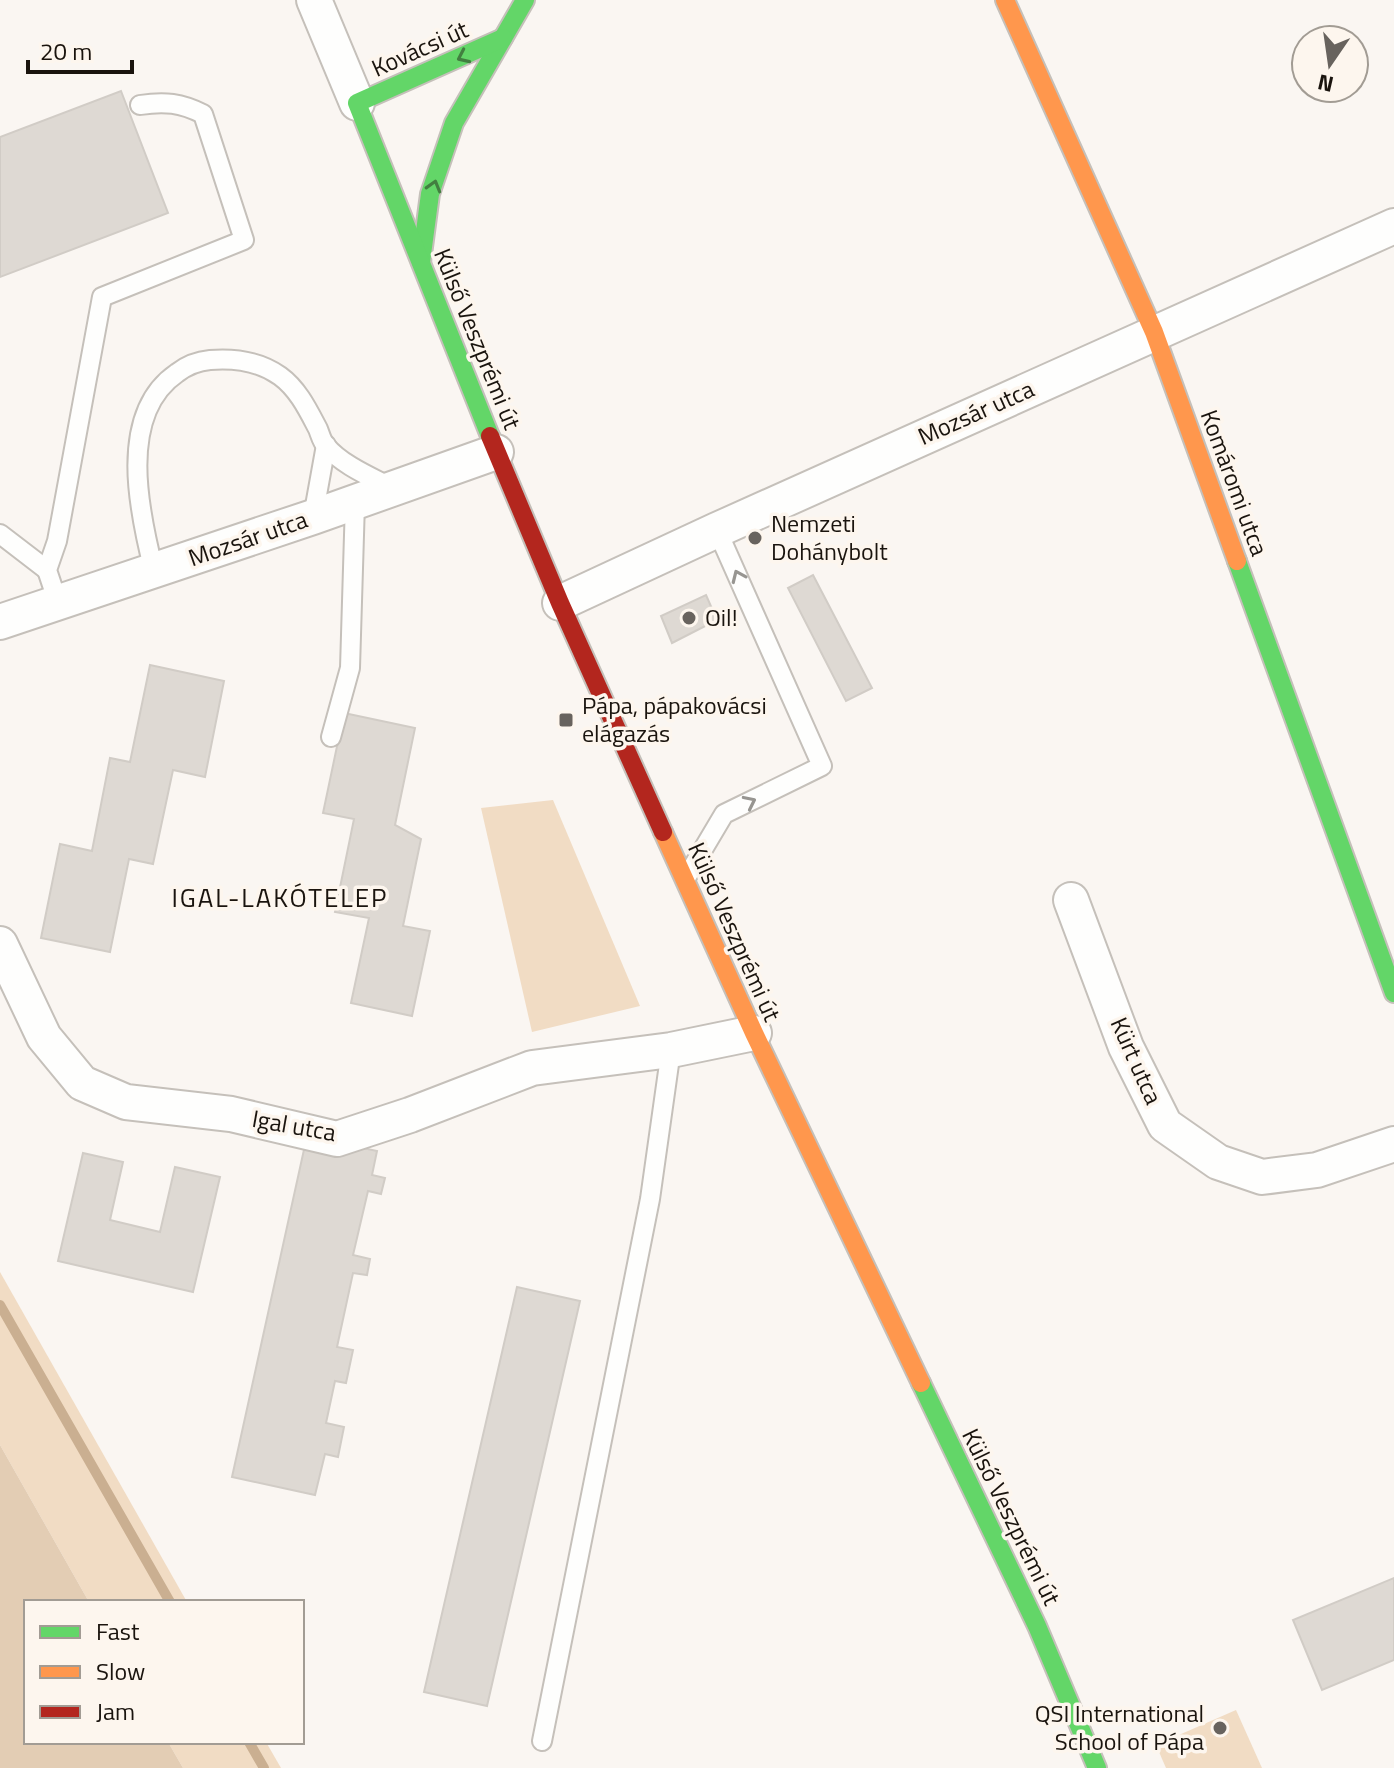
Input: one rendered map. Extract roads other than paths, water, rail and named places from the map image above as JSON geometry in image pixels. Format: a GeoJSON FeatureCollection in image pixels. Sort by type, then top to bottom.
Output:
{"type":"FeatureCollection","features":[{"type":"Feature","properties":{"kind":"street"},"geometry":{"type":"LineString","coordinates":[[314,0],[357,103]]}},
{"type":"Feature","properties":{"kind":"street","name":"Kovácsi út"},"geometry":{"type":"LineString","coordinates":[[421,263],[430,194],[454,123],[525,0]]}},
{"type":"Feature","properties":{"kind":"street","name":"Komáromi utca"},"geometry":{"type":"LineString","coordinates":[[1005,0],[1154,332],[1394,993]]}},
{"type":"Feature","properties":{"kind":"street","name":"Kovácsi út"},"geometry":{"type":"LineString","coordinates":[[357,103],[503,38]]}},
{"type":"Feature","properties":{"kind":"street","name":"Külső Veszprémi út"},"geometry":{"type":"LineString","coordinates":[[357,103],[496,452],[560,603],[754,1033],[1037,1626],[1097,1768]]}},
{"type":"Feature","properties":{"kind":"street"},"geometry":{"type":"LineString","coordinates":[[427,139],[454,123]]}},
{"type":"Feature","properties":{"kind":"street"},"geometry":{"type":"LineString","coordinates":[[369,136],[396,141]]}},
{"type":"Feature","properties":{"kind":"street","name":"Mozsár utca"},"geometry":{"type":"LineString","coordinates":[[560,603],[1394,226]]}},
{"type":"Feature","properties":{"kind":"street","name":"Mozsár utca"},"geometry":{"type":"LineString","coordinates":[[0,622],[496,452]]}},
{"type":"Feature","properties":{"kind":"street","name":"Kürt utca"},"geometry":{"type":"LineString","coordinates":[[1071,900],[1126,1047],[1165,1125],[1218,1162],[1262,1177],[1317,1170],[1394,1144]]}},
{"type":"Feature","properties":{"kind":"street","name":"Igal utca"},"geometry":{"type":"LineString","coordinates":[[0,944],[44,1037],[82,1083],[126,1102],[231,1114],[337,1139],[410,1115],[532,1068],[671,1050],[754,1033]]}},
{"type":"Feature","properties":{"kind":"lane"},"geometry":{"type":"LineString","coordinates":[[47,570],[57,541],[102,297],[244,240],[203,114],[184,105],[161,102],[140,105]]}},
{"type":"Feature","properties":{"kind":"lane"},"geometry":{"type":"LineString","coordinates":[[154,571],[141,521],[138,455],[142,425],[151,400],[164,382],[184,367],[207,360],[260,364],[282,377],[304,402],[326,445],[358,470],[392,488]]}},
{"type":"Feature","properties":{"kind":"lane"},"geometry":{"type":"LineString","coordinates":[[313,517],[326,445]]}},
{"type":"Feature","properties":{"kind":"lane"},"geometry":{"type":"LineString","coordinates":[[331,737],[350,668],[355,502]]}},
{"type":"Feature","properties":{"kind":"lane"},"geometry":{"type":"LineString","coordinates":[[685,881],[724,814],[822,766],[717,530]]}},
{"type":"Feature","properties":{"kind":"lane"},"geometry":{"type":"LineString","coordinates":[[0,534],[47,570],[58,603]]}},
{"type":"Feature","properties":{"kind":"lane"},"geometry":{"type":"LineString","coordinates":[[542,1741],[650,1199],[671,1050]]}},
{"type":"Feature","properties":{"kind":"waterway"},"geometry":{"type":"LineString","coordinates":[[0,1305],[169,1600]]}},
{"type":"Feature","properties":{"kind":"waterway"},"geometry":{"type":"LineString","coordinates":[[250,1744],[264,1768]]}},
{"type":"Feature","properties":{"kind":"place","name":"Nemzeti Dohánybolt"},"geometry":{"type":"Point","coordinates":[755,538]}},
{"type":"Feature","properties":{"kind":"place","name":"Oil!"},"geometry":{"type":"Point","coordinates":[689,618]}},
{"type":"Feature","properties":{"kind":"place","name":"Pápa, pápakovácsi elágazás"},"geometry":{"type":"Point","coordinates":[566,720]}},
{"type":"Feature","properties":{"kind":"place","name":"QSI International School of Pápa"},"geometry":{"type":"Point","coordinates":[1220,1728]}},
{"type":"Feature","properties":{"kind":"district","name":"IGAL-LAKÓTELEP"},"geometry":{"type":"Point","coordinates":[280,898]}}]}
